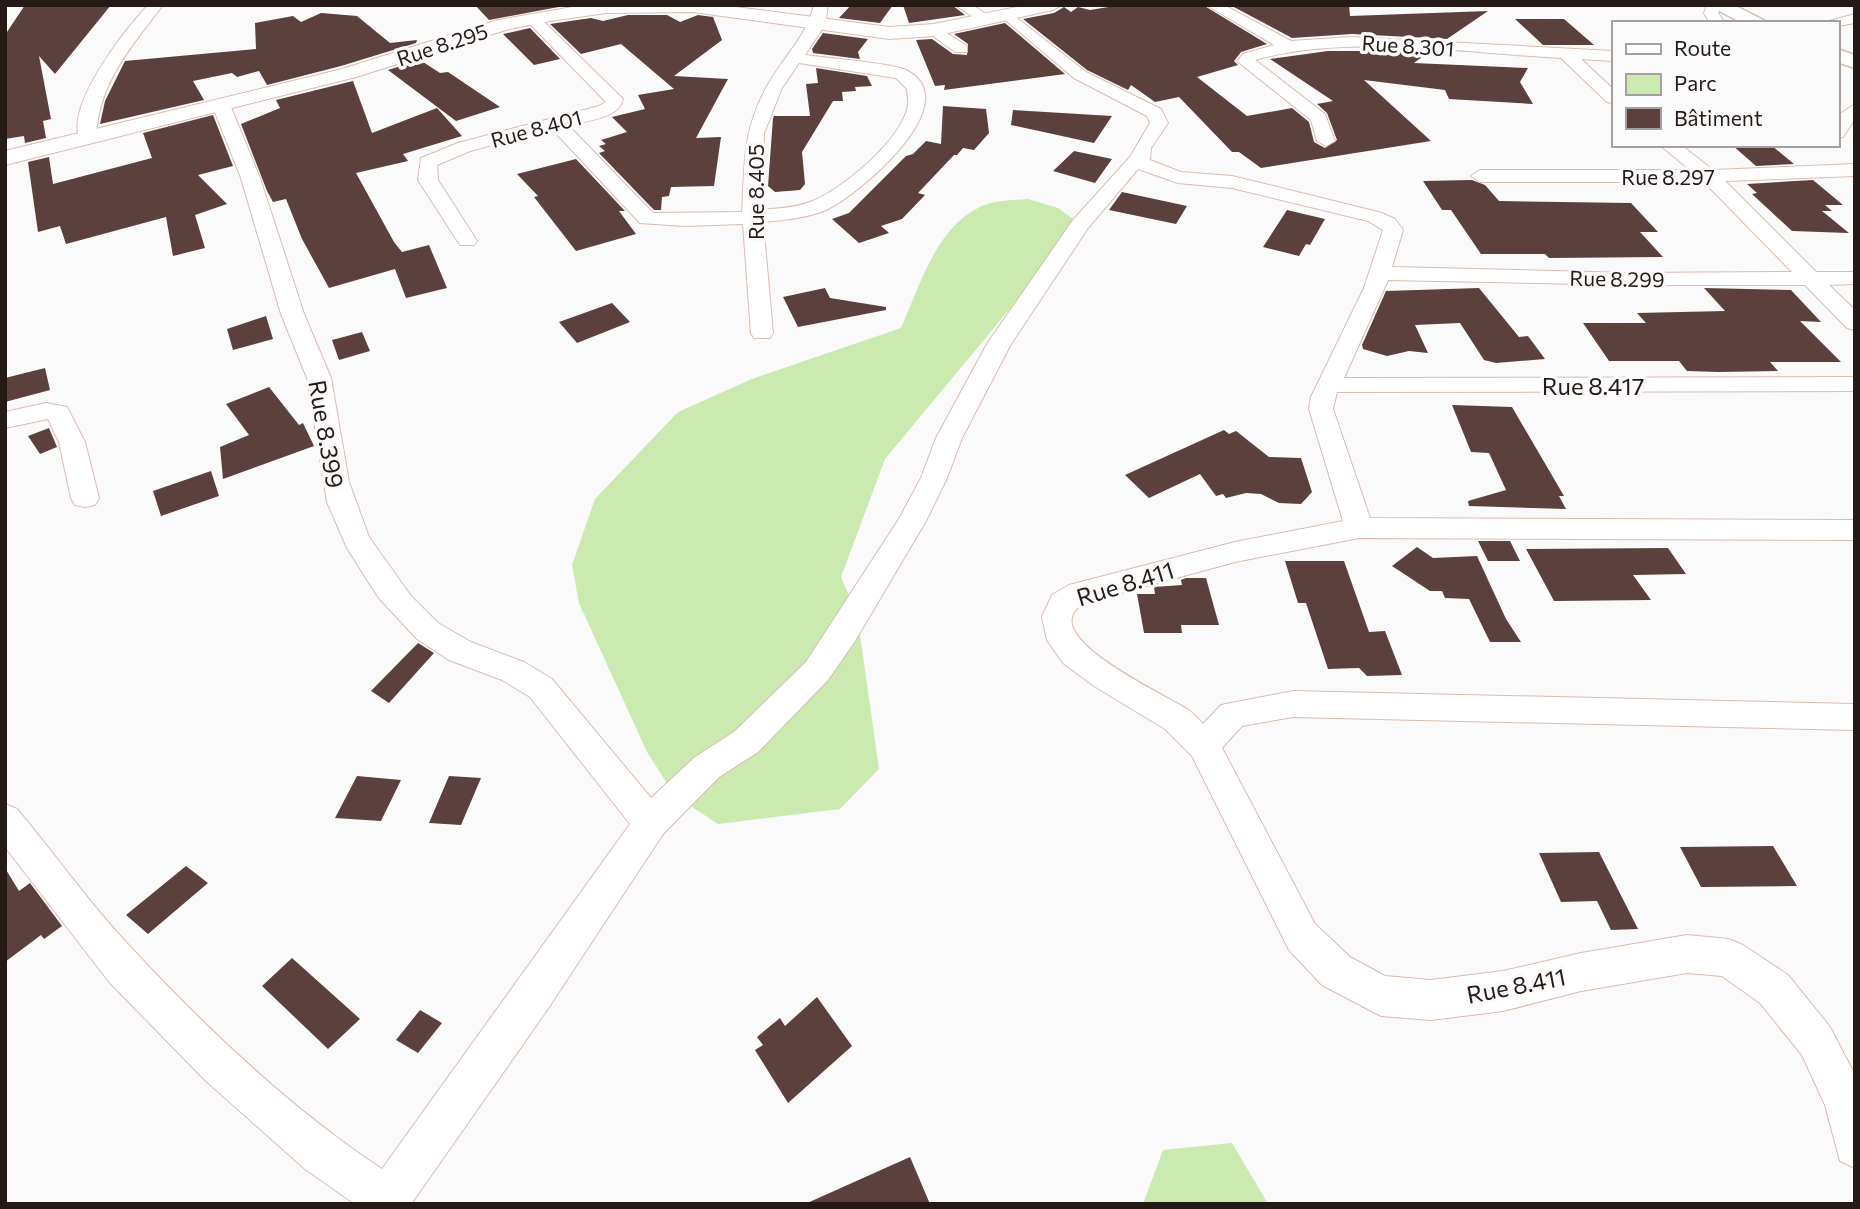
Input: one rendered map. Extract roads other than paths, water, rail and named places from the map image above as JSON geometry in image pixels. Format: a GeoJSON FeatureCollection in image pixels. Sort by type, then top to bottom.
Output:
{"type":"FeatureCollection","features":[{"type":"Feature","properties":{"kind":"highway"},"geometry":{"type":"LineString","coordinates":[[1715,5],[1754,21]]}},
{"type":"Feature","properties":{"kind":"street"},"geometry":{"type":"LineString","coordinates":[[87,138],[87,117],[104,76],[156,5]]}},
{"type":"Feature","properties":{"kind":"street"},"geometry":{"type":"LineString","coordinates":[[5,820],[124,969],[221,1066],[320,1154],[385,1201],[531,999],[651,823],[675,796],[707,767],[746,742],[817,671],[838,643],[868,599],[912,521],[934,478],[949,438],[999,344],[1080,224],[1138,160],[1142,148],[1159,123],[1155,113],[1080,75],[997,17],[962,5]]}},
{"type":"Feature","properties":{"kind":"street","name":"Rue 8.295"},"geometry":{"type":"LineString","coordinates":[[5,158],[349,74],[532,18],[577,8],[693,8],[819,15],[889,33],[934,30],[1053,5]]}},
{"type":"Feature","properties":{"kind":"street"},"geometry":{"type":"LineString","coordinates":[[1213,5],[1288,46]]}},
{"type":"Feature","properties":{"kind":"street"},"geometry":{"type":"LineString","coordinates":[[1715,5],[1711,13],[1717,21]]}},
{"type":"Feature","properties":{"kind":"street","name":"Rue 8.405"},"geometry":{"type":"LineString","coordinates":[[762,333],[752,216],[755,133],[774,88],[795,58],[819,15]]}},
{"type":"Feature","properties":{"kind":"street","name":"Rue 8.401"},"geometry":{"type":"LineString","coordinates":[[467,241],[428,180],[428,162],[464,147],[605,110],[614,104],[615,99],[532,18]]}},
{"type":"Feature","properties":{"kind":"street"},"geometry":{"type":"LineString","coordinates":[[934,30],[961,49]]}},
{"type":"Feature","properties":{"kind":"street","name":"Rue 8.301"},"geometry":{"type":"LineString","coordinates":[[1326,141],[1319,118],[1245,61],[1249,57],[1288,46],[1352,42],[1612,56]]}},
{"type":"Feature","properties":{"kind":"street"},"geometry":{"type":"LineString","coordinates":[[1567,55],[1612,97]]}},
{"type":"Feature","properties":{"kind":"street"},"geometry":{"type":"LineString","coordinates":[[555,122],[647,219],[752,216],[793,213],[817,207],[839,196],[889,151],[904,133],[914,116],[915,89],[910,79],[901,74],[795,58]]}},
{"type":"Feature","properties":{"kind":"street","name":"Rue 8.399"},"geometry":{"type":"LineString","coordinates":[[221,105],[244,164],[290,308],[318,375],[333,443],[334,480],[343,513],[400,605],[438,639],[539,686],[570,719],[596,760],[651,823]]}},
{"type":"Feature","properties":{"kind":"street"},"geometry":{"type":"LineString","coordinates":[[1839,127],[1841,121],[1855,109]]}},
{"type":"Feature","properties":{"kind":"street"},"geometry":{"type":"LineString","coordinates":[[1672,147],[1709,176],[1809,280],[1855,323]]}},
{"type":"Feature","properties":{"kind":"street"},"geometry":{"type":"LineString","coordinates":[[1138,160],[1178,177],[1232,182],[1388,223],[1393,230],[1380,273],[1331,385],[1323,397],[1321,409],[1359,528],[1855,530]]}},
{"type":"Feature","properties":{"kind":"street","name":"Rue 8.297"},"geometry":{"type":"LineString","coordinates":[[1480,177],[1850,175]]}},
{"type":"Feature","properties":{"kind":"street","name":"Rue 8.299"},"geometry":{"type":"LineString","coordinates":[[1380,273],[1809,280],[1855,278]]}},
{"type":"Feature","properties":{"kind":"street","name":"Rue 8.417"},"geometry":{"type":"LineString","coordinates":[[1331,385],[1855,384]]}},
{"type":"Feature","properties":{"kind":"street"},"geometry":{"type":"LineString","coordinates":[[5,420],[46,411],[58,413],[72,442],[85,498]]}},
{"type":"Feature","properties":{"kind":"street","name":"Rue 8.411"},"geometry":{"type":"LineString","coordinates":[[1359,528],[1161,570],[1079,593],[1063,603],[1056,617],[1057,627],[1062,640],[1074,654],[1105,677],[1177,719],[1204,746],[1302,937],[1336,971],[1381,996],[1431,1000],[1503,991],[1581,972],[1687,954],[1729,958],[1774,989],[1816,1041],[1846,1102],[1855,1146]]}},
{"type":"Feature","properties":{"kind":"street"},"geometry":{"type":"LineString","coordinates":[[1204,746],[1232,714],[1293,704],[1855,718]]}}]}
